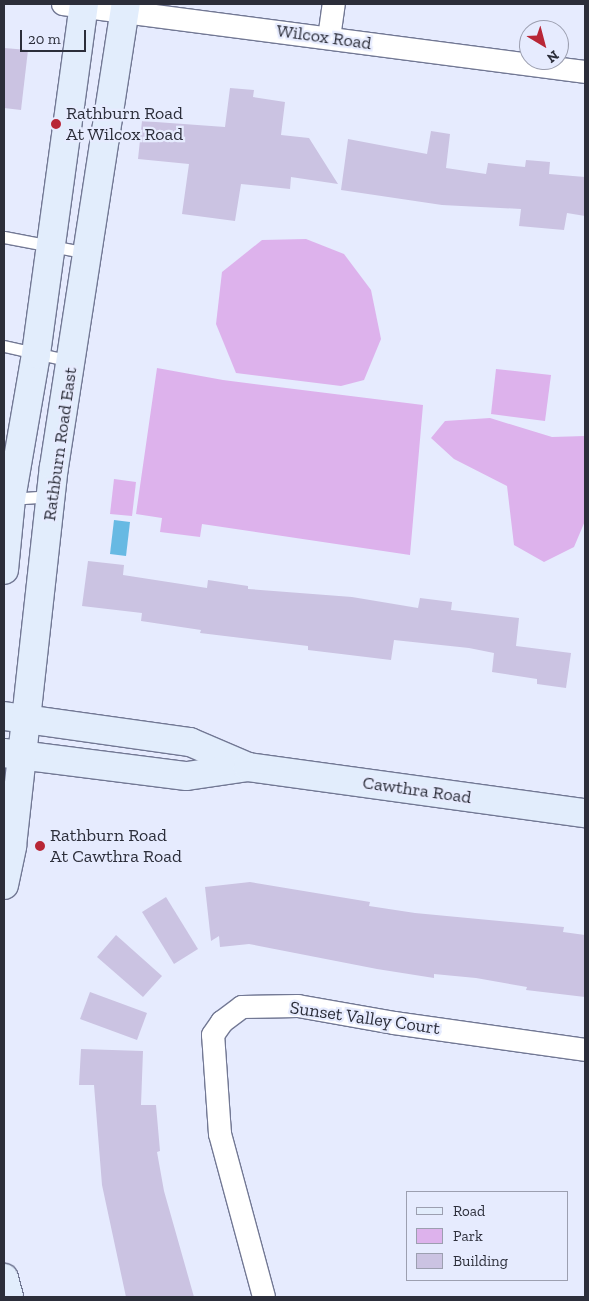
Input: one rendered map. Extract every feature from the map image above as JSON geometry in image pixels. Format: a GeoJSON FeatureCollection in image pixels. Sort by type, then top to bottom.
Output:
{"type":"FeatureCollection","features":[{"type":"Feature","properties":{"kind":"street","name":"Wilcox Road"},"geometry":{"type":"LineString","coordinates":[[77,4],[125,7],[329,38],[585,72]]}},
{"type":"Feature","properties":{"kind":"street","name":"Rathburn Road East"},"geometry":{"type":"LineString","coordinates":[[4,570],[8,498],[36,354],[51,246],[77,4]]}},
{"type":"Feature","properties":{"kind":"street"},"geometry":{"type":"LineString","coordinates":[[329,38],[334,4]]}},
{"type":"Feature","properties":{"kind":"street","name":"Rathburn Road East"},"geometry":{"type":"LineString","coordinates":[[4,885],[12,846],[12,754],[15,718],[52,496],[125,7]]}},
{"type":"Feature","properties":{"kind":"street","name":"Cawthra Road"},"geometry":{"type":"LineString","coordinates":[[15,718],[190,742],[248,767],[585,813]]}},
{"type":"Feature","properties":{"kind":"street","name":"Cawthra Road"},"geometry":{"type":"LineString","coordinates":[[12,754],[187,776],[248,767]]}},
{"type":"Feature","properties":{"kind":"street","name":"Sunset Valley Court"},"geometry":{"type":"LineString","coordinates":[[264,1297],[220,1134],[213,1035],[222,1022],[242,1007],[298,1006],[394,1023],[585,1050]]}},
{"type":"Feature","properties":{"kind":"street"},"geometry":{"type":"LineString","coordinates":[[4,1278],[8,1297]]}},
{"type":"Feature","properties":{"kind":"lane"},"geometry":{"type":"LineString","coordinates":[[4,237],[88,252]]}},
{"type":"Feature","properties":{"kind":"lane"},"geometry":{"type":"LineString","coordinates":[[4,346],[71,361]]}},
{"type":"Feature","properties":{"kind":"lane"},"geometry":{"type":"LineString","coordinates":[[8,498],[52,496]]}},
{"type":"Feature","properties":{"kind":"green space"},"geometry":{"type":"Polygon","coordinates":[[[306,239],[344,254],[371,290],[381,339],[364,380],[341,386],[236,373],[216,324],[222,272],[262,240],[306,239]]]}},
{"type":"Feature","properties":{"kind":"green space"},"geometry":{"type":"Polygon","coordinates":[[[157,368],[223,380],[423,405],[410,555],[202,524],[200,537],[160,532],[162,518],[136,514],[157,368]]]}},
{"type":"Feature","properties":{"kind":"green space"},"geometry":{"type":"Polygon","coordinates":[[[496,369],[551,375],[545,421],[491,414],[496,369]]]}},
{"type":"Feature","properties":{"kind":"green space"},"geometry":{"type":"Polygon","coordinates":[[[490,418],[552,437],[585,436],[585,521],[574,547],[544,562],[514,545],[507,486],[454,459],[431,438],[445,421],[490,418]]]}},
{"type":"Feature","properties":{"kind":"green space"},"geometry":{"type":"Polygon","coordinates":[[[114,479],[136,482],[132,516],[110,514],[114,479]]]}},
{"type":"Feature","properties":{"kind":"water"},"geometry":{"type":"Polygon","coordinates":[[[114,520],[130,522],[126,556],[110,554],[114,520]]]}},
{"type":"Feature","properties":{"kind":"building"},"geometry":{"type":"Polygon","coordinates":[[[4,48],[28,50],[21,110],[4,108],[4,48]]]}},
{"type":"Feature","properties":{"kind":"building"},"geometry":{"type":"Polygon","coordinates":[[[230,88],[254,90],[253,97],[285,102],[281,135],[309,138],[338,184],[291,177],[290,189],[241,184],[235,221],[182,214],[189,164],[138,159],[142,121],[225,127],[230,88]]]}},
{"type":"Feature","properties":{"kind":"building"},"geometry":{"type":"Polygon","coordinates":[[[431,131],[450,134],[446,168],[486,174],[488,163],[525,167],[526,160],[550,162],[549,174],[585,177],[585,216],[567,213],[564,230],[519,226],[521,209],[442,205],[341,190],[348,139],[427,154],[431,131]]]}},
{"type":"Feature","properties":{"kind":"building"},"geometry":{"type":"Polygon","coordinates":[[[88,561],[124,565],[123,575],[207,588],[208,580],[248,586],[248,589],[352,597],[418,608],[420,598],[452,602],[451,610],[519,618],[516,646],[571,653],[566,688],[537,684],[537,679],[492,672],[494,653],[469,648],[394,640],[391,660],[308,650],[308,646],[200,633],[201,630],[141,621],[142,613],[82,606],[88,561]]]}},
{"type":"Feature","properties":{"kind":"building"},"geometry":{"type":"Polygon","coordinates":[[[250,882],[370,902],[369,906],[415,913],[564,927],[563,932],[585,935],[585,997],[526,990],[527,987],[476,978],[434,974],[434,978],[249,944],[220,947],[219,936],[211,941],[205,887],[250,882]]]}},
{"type":"Feature","properties":{"kind":"building"},"geometry":{"type":"Polygon","coordinates":[[[166,897],[198,949],[174,964],[142,912],[166,897]]]}},
{"type":"Feature","properties":{"kind":"building"},"geometry":{"type":"Polygon","coordinates":[[[116,935],[162,976],[143,997],[97,957],[116,935]]]}},
{"type":"Feature","properties":{"kind":"building"},"geometry":{"type":"Polygon","coordinates":[[[90,992],[147,1013],[137,1040],[80,1019],[90,992]]]}},
{"type":"Feature","properties":{"kind":"building"},"geometry":{"type":"Polygon","coordinates":[[[81,1049],[143,1051],[141,1105],[156,1105],[160,1151],[157,1152],[164,1191],[194,1297],[126,1297],[102,1185],[94,1085],[79,1085],[81,1049]]]}},
{"type":"Feature","properties":{"kind":"place","name":"Rathburn Road At Wilcox Road"},"geometry":{"type":"Point","coordinates":[56,124]}},
{"type":"Feature","properties":{"kind":"place","name":"Rathburn Road At Cawthra Road"},"geometry":{"type":"Point","coordinates":[40,846]}}]}
